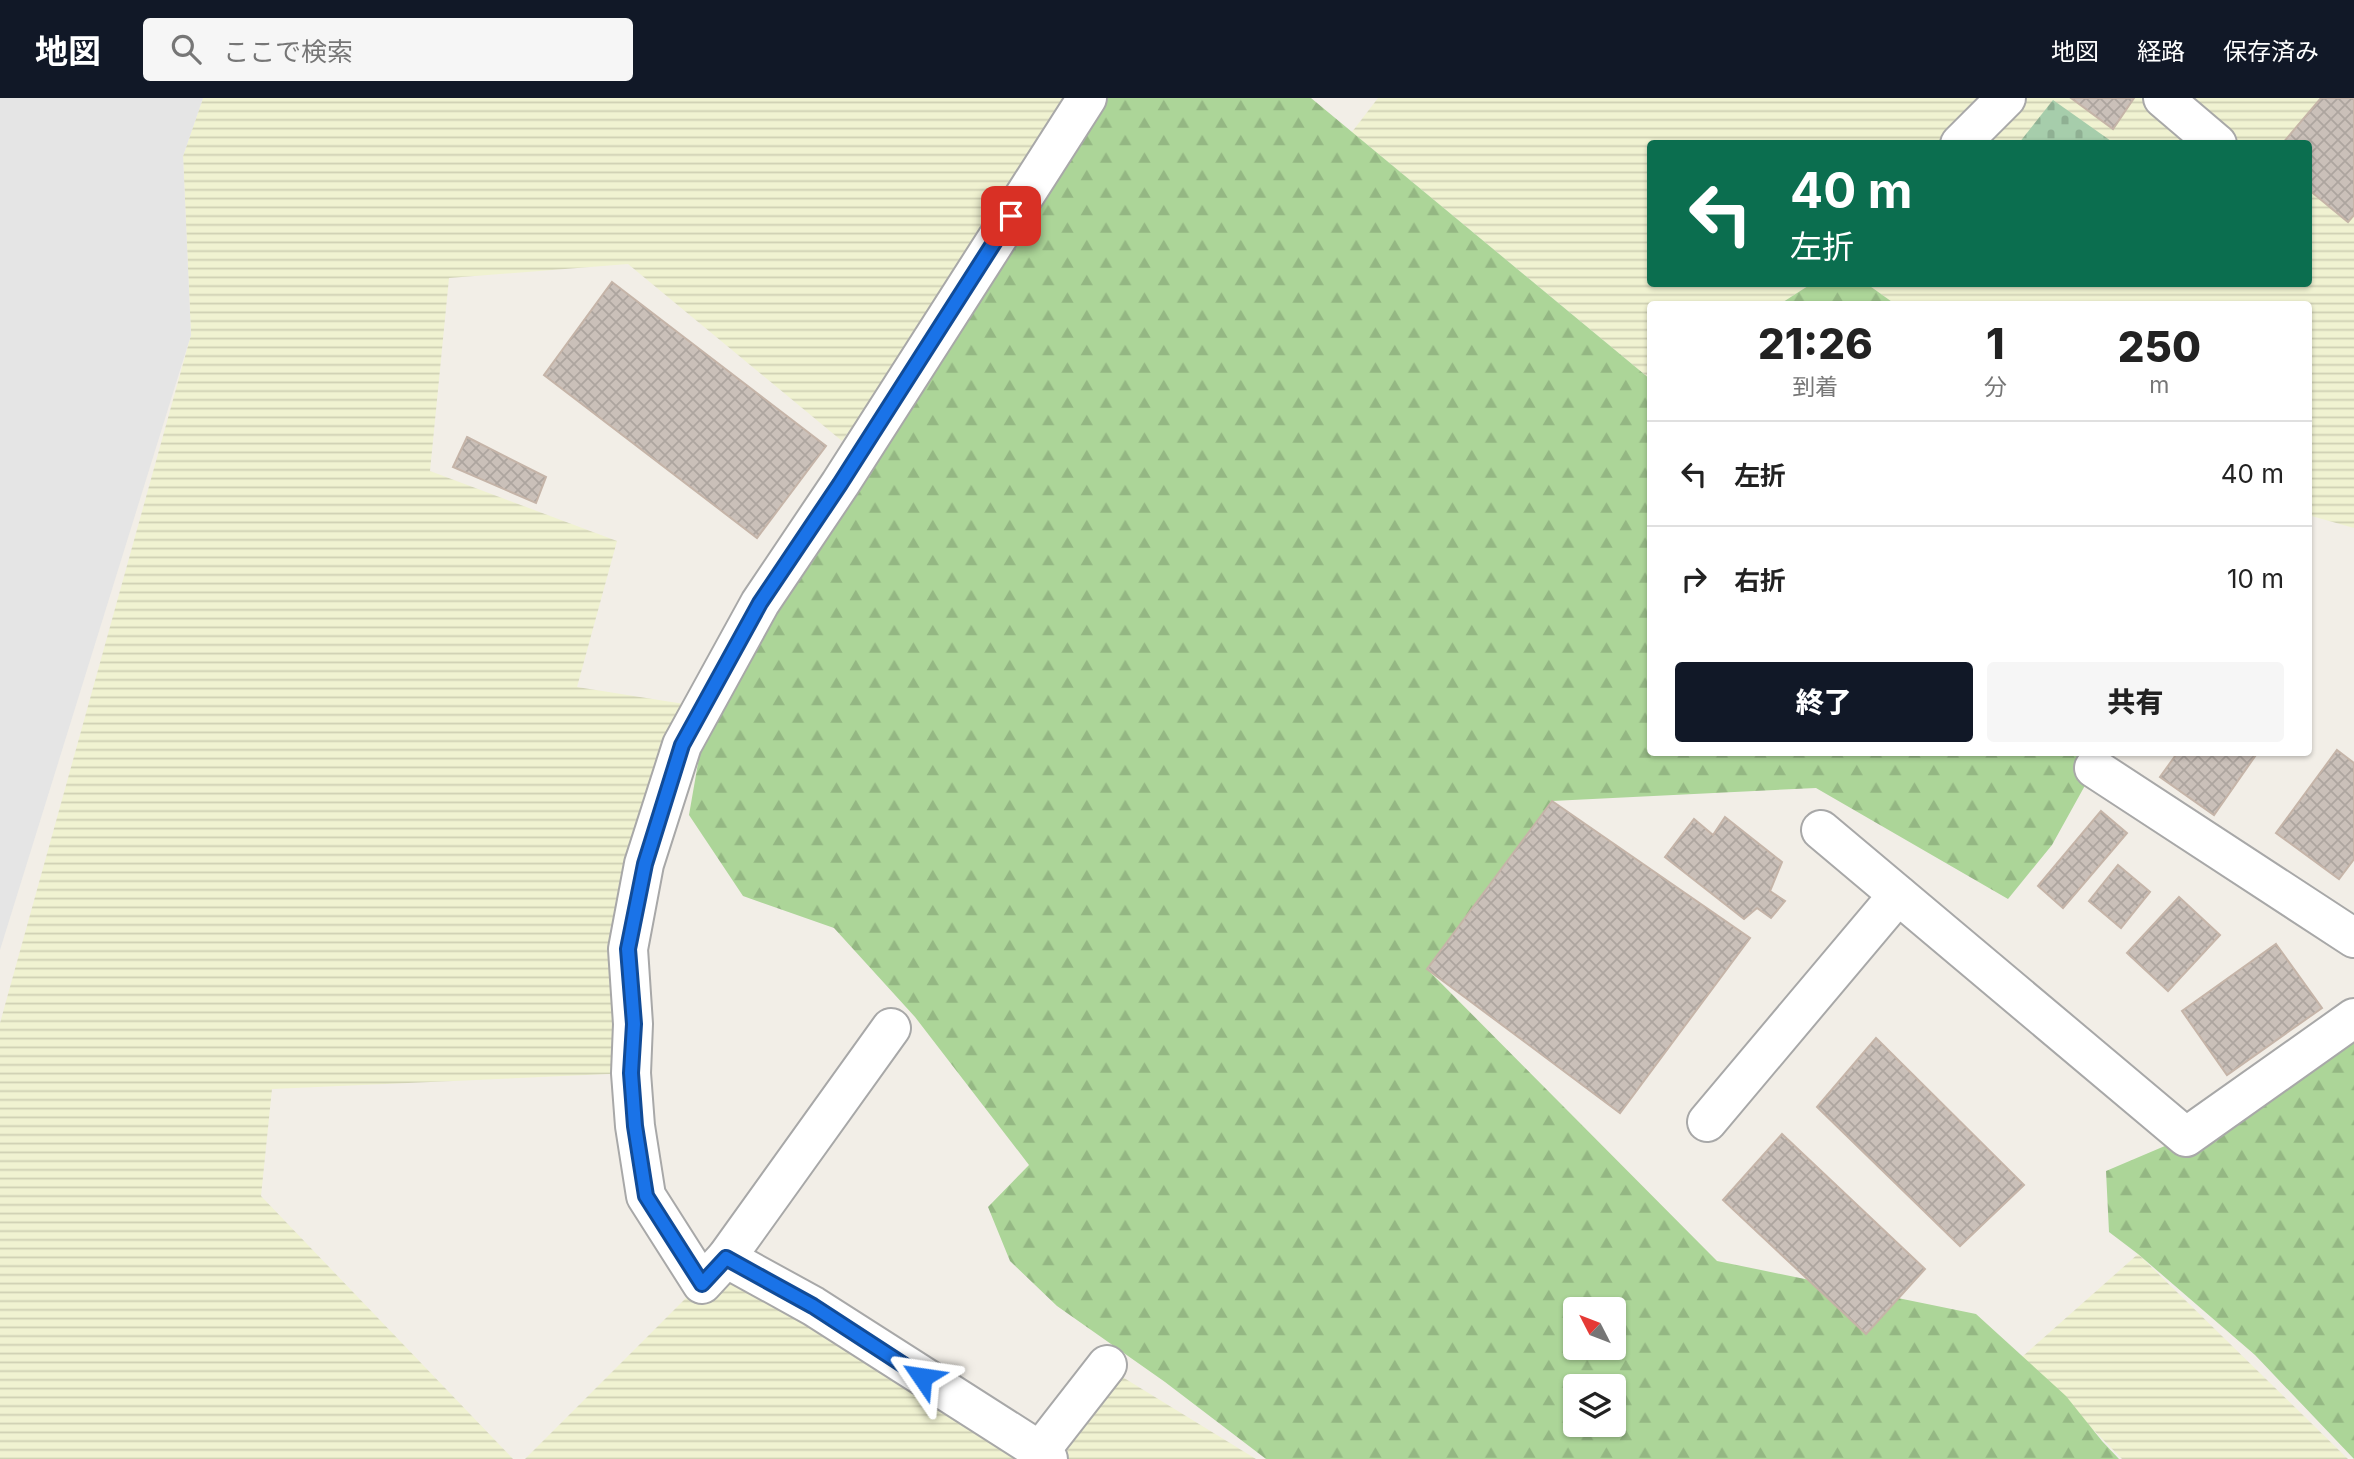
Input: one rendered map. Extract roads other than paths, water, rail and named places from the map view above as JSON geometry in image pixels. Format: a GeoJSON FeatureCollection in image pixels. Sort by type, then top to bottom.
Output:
{"type":"FeatureCollection","features":[{"type":"Feature","properties":{"kind":"street"},"geometry":{"type":"LineString","coordinates":[[891,1028],[726,1258],[702,1284],[646,1196],[635,1126],[631,1073],[634,1024],[628,949],[645,864],[682,745],[760,603],[840,484],[1087,98]]}},
{"type":"Feature","properties":{"kind":"street"},"geometry":{"type":"LineString","coordinates":[[1964,140],[2006,98]]}},
{"type":"Feature","properties":{"kind":"street"},"geometry":{"type":"LineString","coordinates":[[2162,98],[2212,140]]}},
{"type":"Feature","properties":{"kind":"street"},"geometry":{"type":"LineString","coordinates":[[2094,768],[2354,938]]}},
{"type":"Feature","properties":{"kind":"street"},"geometry":{"type":"LineString","coordinates":[[1821,830],[2186,1137],[2354,1018]]}},
{"type":"Feature","properties":{"kind":"street"},"geometry":{"type":"LineString","coordinates":[[1707,1122],[1898,895]]}},
{"type":"Feature","properties":{"kind":"street"},"geometry":{"type":"LineString","coordinates":[[726,1258],[813,1306],[1044,1455],[1107,1365]]}}]}
